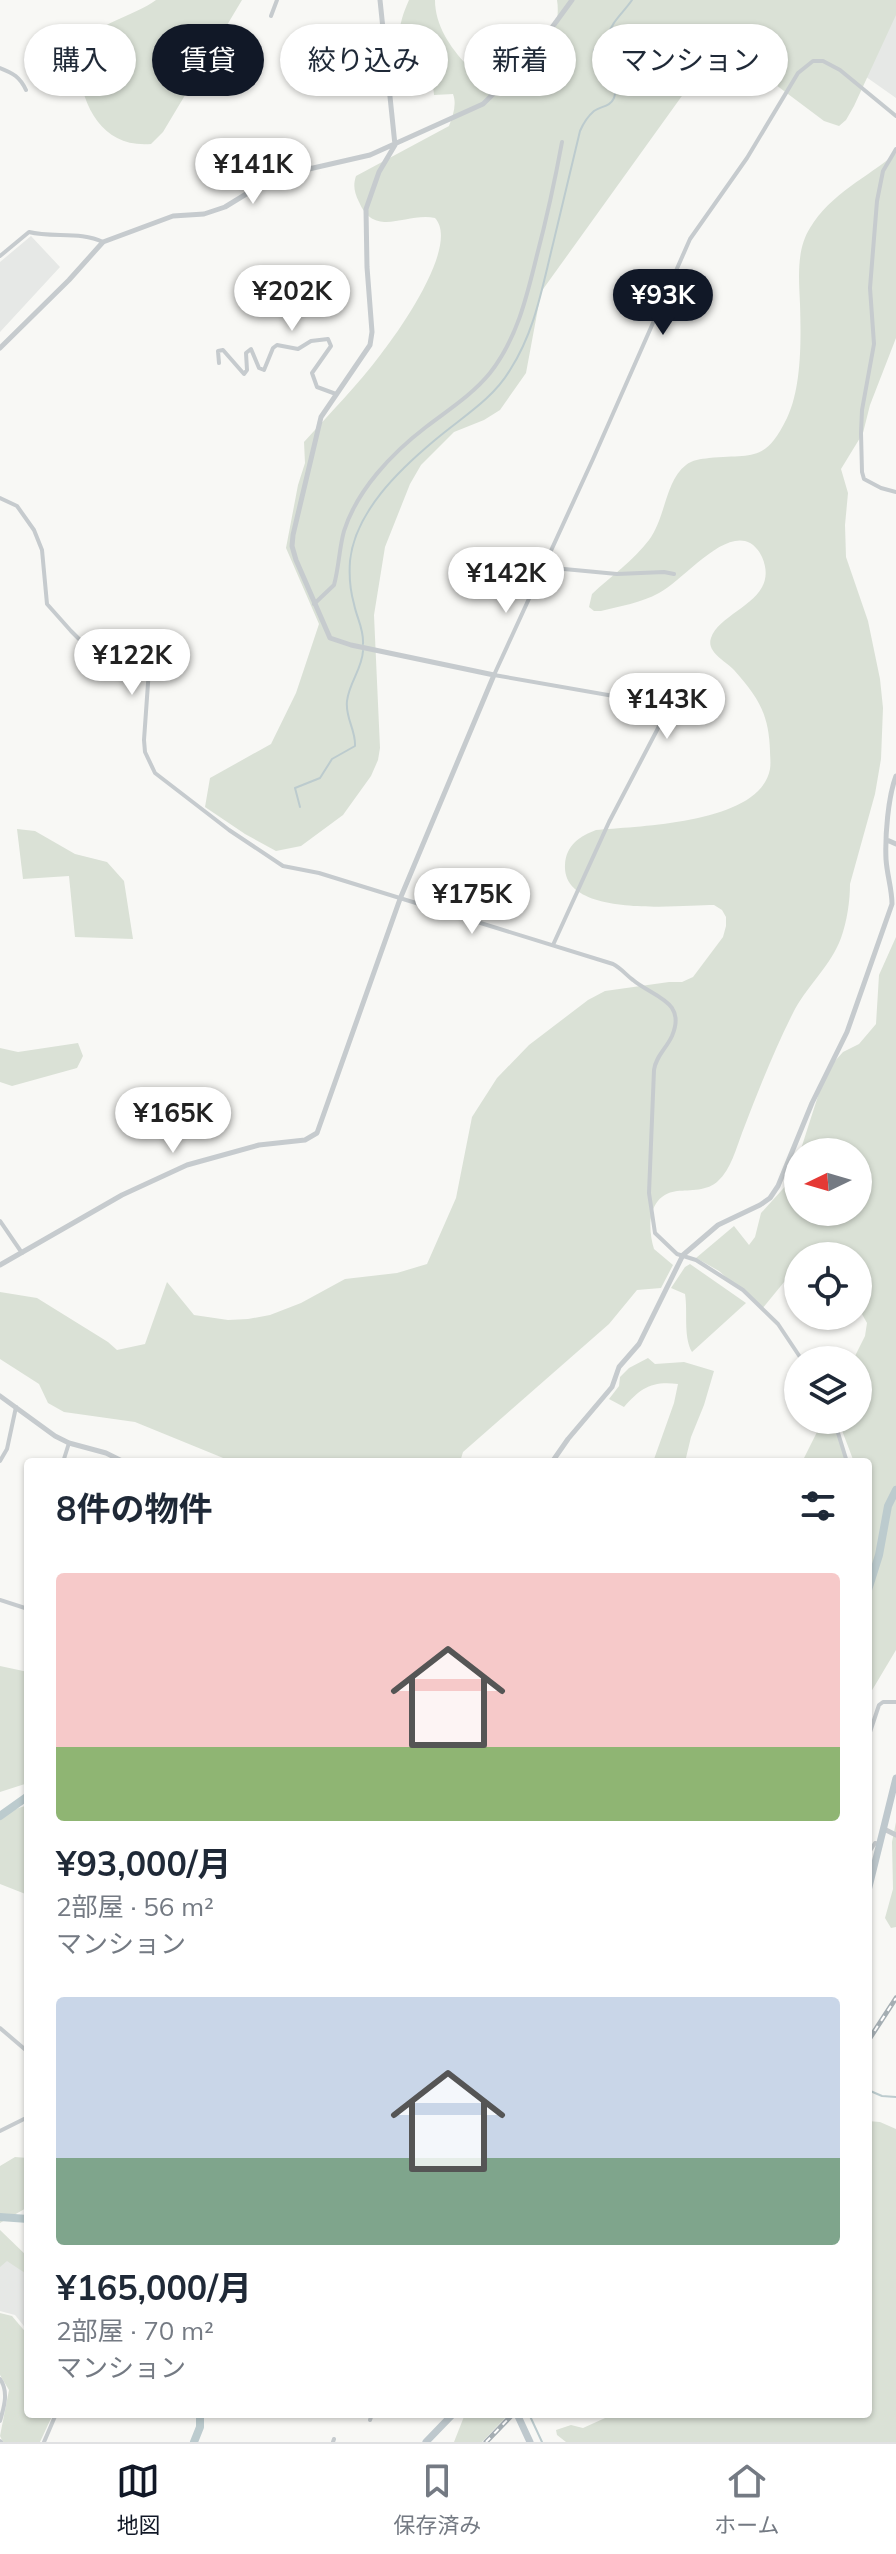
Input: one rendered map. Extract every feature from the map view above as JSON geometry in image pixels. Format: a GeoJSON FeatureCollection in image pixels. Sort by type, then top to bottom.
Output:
{"type":"FeatureCollection","features":[{"type":"Feature","properties":{"kind":"highway"},"geometry":{"type":"LineString","coordinates":[[872,1875],[896,1778]]}},
{"type":"Feature","properties":{"kind":"highway"},"geometry":{"type":"LineString","coordinates":[[426,2442],[449,2418]]}},
{"type":"Feature","properties":{"kind":"highway"},"geometry":{"type":"LineString","coordinates":[[519,2418],[530,2442]]}},
{"type":"Feature","properties":{"kind":"street"},"geometry":{"type":"LineString","coordinates":[[271,16],[277,0]]}},
{"type":"Feature","properties":{"kind":"street"},"geometry":{"type":"LineString","coordinates":[[380,0],[395,145],[379,172],[366,209],[370,345],[321,417],[293,535],[294,553],[326,634],[335,640],[668,709],[609,822],[552,946]]}},
{"type":"Feature","properties":{"kind":"street"},"geometry":{"type":"LineString","coordinates":[[0,348],[103,242],[173,216],[204,214],[225,207],[274,177],[370,155],[483,104],[529,59],[572,0]]}},
{"type":"Feature","properties":{"kind":"street"},"geometry":{"type":"LineString","coordinates":[[0,1265],[122,1195],[187,1165],[259,1145],[305,1140],[317,1133],[400,899],[494,675],[690,239],[747,158],[798,73],[813,61],[829,63],[896,116]]}},
{"type":"Feature","properties":{"kind":"street"},"geometry":{"type":"LineString","coordinates":[[0,68],[13,73],[24,86]]}},
{"type":"Feature","properties":{"kind":"street"},"geometry":{"type":"LineString","coordinates":[[314,604],[334,585],[349,517],[375,478],[406,443],[476,389],[508,344],[525,301],[554,187],[562,142]]}},
{"type":"Feature","properties":{"kind":"street"},"geometry":{"type":"LineString","coordinates":[[896,149],[883,171],[877,201],[870,288],[874,344],[861,433],[864,479],[896,492]]}},
{"type":"Feature","properties":{"kind":"street"},"geometry":{"type":"LineString","coordinates":[[0,256],[29,232],[41,236],[94,237],[103,242]]}},
{"type":"Feature","properties":{"kind":"street"},"geometry":{"type":"LineString","coordinates":[[219,363],[218,351],[223,350],[244,374],[247,370],[246,353],[251,349],[259,368],[264,370],[277,345],[298,349],[311,341],[328,339],[331,346],[312,373],[317,387],[336,394]]}},
{"type":"Feature","properties":{"kind":"street"},"geometry":{"type":"LineString","coordinates":[[0,498],[17,506],[34,530],[42,550],[47,604],[71,631],[79,639],[102,650],[150,655],[144,740],[147,759],[155,773],[229,830],[283,866],[319,873],[617,966],[633,981],[666,1000],[671,1006],[675,1025],[654,1070],[649,1193],[655,1233],[677,1254],[696,1260],[743,1290],[778,1324],[793,1346]]}},
{"type":"Feature","properties":{"kind":"street"},"geometry":{"type":"LineString","coordinates":[[543,567],[617,574],[674,574]]}},
{"type":"Feature","properties":{"kind":"street"},"geometry":{"type":"LineString","coordinates":[[555,1458],[612,1387],[619,1367],[642,1339],[683,1255],[718,1225],[770,1198],[778,1186],[812,1103],[842,1044],[892,904],[886,859],[890,799],[896,776]]}},
{"type":"Feature","properties":{"kind":"street"},"geometry":{"type":"LineString","coordinates":[[887,840],[896,844]]}},
{"type":"Feature","properties":{"kind":"street"},"geometry":{"type":"LineString","coordinates":[[0,1221],[22,1253]]}},
{"type":"Feature","properties":{"kind":"street"},"geometry":{"type":"LineString","coordinates":[[0,1396],[69,1443],[116,1458]]}},
{"type":"Feature","properties":{"kind":"street"},"geometry":{"type":"LineString","coordinates":[[0,1461],[7,1449],[16,1407]]}},
{"type":"Feature","properties":{"kind":"street"},"geometry":{"type":"LineString","coordinates":[[840,1434],[845,1458]]}},
{"type":"Feature","properties":{"kind":"street"},"geometry":{"type":"LineString","coordinates":[[64,1458],[69,1443]]}},
{"type":"Feature","properties":{"kind":"street"},"geometry":{"type":"LineString","coordinates":[[0,1600],[24,1608]]}},
{"type":"Feature","properties":{"kind":"street"},"geometry":{"type":"LineString","coordinates":[[872,1726],[879,1705],[896,1702]]}},
{"type":"Feature","properties":{"kind":"street"},"geometry":{"type":"LineString","coordinates":[[884,1829],[896,1835]]}},
{"type":"Feature","properties":{"kind":"street"},"geometry":{"type":"LineString","coordinates":[[872,1848],[875,1843],[880,1844]]}},
{"type":"Feature","properties":{"kind":"street"},"geometry":{"type":"LineString","coordinates":[[0,2028],[24,2049]]}},
{"type":"Feature","properties":{"kind":"street"},"geometry":{"type":"LineString","coordinates":[[0,2131],[24,2119]]}},
{"type":"Feature","properties":{"kind":"street"},"geometry":{"type":"LineString","coordinates":[[0,2379],[6,2396],[0,2421]]}},
{"type":"Feature","properties":{"kind":"street"},"geometry":{"type":"LineString","coordinates":[[44,2442],[54,2418]]}},
{"type":"Feature","properties":{"kind":"shaded area"},"geometry":{"type":"Polygon","coordinates":[[[156,0],[242,0],[228,24],[152,24],[152,96],[185,96],[163,132],[151,144],[135,144],[109,133],[91,112],[84,96],[136,96],[136,24],[109,24],[156,0]]]}},
{"type":"Feature","properties":{"kind":"shaded area"},"geometry":{"type":"Polygon","coordinates":[[[409,0],[435,0],[440,24],[401,24],[409,0]]]}},
{"type":"Feature","properties":{"kind":"shaded area"},"geometry":{"type":"Polygon","coordinates":[[[557,0],[896,0],[896,15],[854,106],[839,126],[824,121],[788,94],[788,24],[592,24],[592,96],[682,96],[541,292],[526,373],[500,410],[454,432],[421,465],[410,484],[385,547],[374,615],[378,760],[371,776],[343,815],[301,846],[276,851],[205,807],[210,778],[271,744],[296,693],[319,624],[286,548],[305,463],[304,442],[363,377],[401,327],[424,288],[440,247],[441,231],[435,218],[382,222],[366,213],[354,189],[356,176],[449,126],[455,102],[453,94],[448,94],[448,41],[464,62],[464,96],[576,96],[576,24],[556,24],[557,0]]]}},
{"type":"Feature","properties":{"kind":"shaded area"},"geometry":{"type":"Polygon","coordinates":[[[757,0],[896,0],[896,98],[757,0]]]}},
{"type":"Feature","properties":{"kind":"shaded area"},"geometry":{"type":"Polygon","coordinates":[[[896,153],[896,338],[870,405],[863,433],[841,469],[848,493],[846,557],[868,621],[880,679],[883,708],[881,759],[875,794],[850,884],[848,911],[841,938],[788,1024],[730,1165],[714,1184],[667,1194],[655,1205],[651,1222],[654,1249],[673,1265],[661,1288],[637,1290],[609,1324],[463,1452],[461,1458],[223,1458],[135,1422],[64,1412],[48,1403],[39,1384],[0,1359],[0,1292],[37,1298],[117,1350],[145,1344],[167,1282],[194,1315],[228,1320],[248,1319],[270,1315],[301,1303],[345,1279],[397,1273],[427,1264],[456,1198],[472,1117],[497,1078],[529,1045],[588,1000],[605,991],[682,982],[693,977],[723,937],[726,917],[714,905],[652,907],[602,901],[582,894],[569,882],[565,865],[568,852],[575,842],[596,830],[695,819],[745,801],[761,787],[770,764],[769,738],[761,707],[750,689],[714,652],[710,643],[717,628],[757,595],[766,572],[762,557],[751,543],[734,541],[712,552],[652,596],[601,611],[589,607],[592,594],[649,540],[674,480],[686,465],[703,459],[756,453],[772,443],[787,418],[796,392],[800,362],[799,265],[802,246],[810,228],[828,205],[896,153]]]}},
{"type":"Feature","properties":{"kind":"shaded area"},"geometry":{"type":"Polygon","coordinates":[[[31,236],[60,267],[0,332],[0,262],[31,236]]]}},
{"type":"Feature","properties":{"kind":"shaded area"},"geometry":{"type":"Polygon","coordinates":[[[17,829],[35,831],[75,854],[107,862],[124,881],[133,939],[75,937],[69,876],[23,879],[17,829]]]}},
{"type":"Feature","properties":{"kind":"shaded area"},"geometry":{"type":"Polygon","coordinates":[[[896,937],[896,1650],[872,1690],[872,1458],[852,1458],[843,1434],[872,1434],[872,1346],[860,1346],[866,1330],[872,1330],[872,1242],[784,1242],[784,1282],[762,1309],[719,1271],[696,1258],[734,1226],[749,1245],[755,1237],[761,1213],[784,1188],[784,1226],[872,1226],[872,1138],[804,1138],[826,1071],[843,1052],[859,1044],[876,1024],[879,975],[896,937]]]}},
{"type":"Feature","properties":{"kind":"shaded area"},"geometry":{"type":"Polygon","coordinates":[[[78,1043],[83,1056],[77,1068],[12,1086],[0,1082],[0,1048],[18,1052],[78,1043]]]}},
{"type":"Feature","properties":{"kind":"shaded area"},"geometry":{"type":"Polygon","coordinates":[[[690,1264],[746,1303],[692,1352],[687,1331],[685,1294],[671,1288],[690,1264]]]}},
{"type":"Feature","properties":{"kind":"shaded area"},"geometry":{"type":"Polygon","coordinates":[[[648,1358],[655,1364],[684,1362],[714,1371],[686,1458],[654,1458],[678,1384],[647,1387],[624,1407],[609,1399],[619,1386],[620,1377],[648,1358]]]}},
{"type":"Feature","properties":{"kind":"shaded area"},"geometry":{"type":"Polygon","coordinates":[[[816,1434],[837,1434],[847,1458],[804,1458],[816,1434]]]}},
{"type":"Feature","properties":{"kind":"shaded area"},"geometry":{"type":"Polygon","coordinates":[[[0,1666],[24,1671],[24,1784],[0,1792],[0,1666]]]}},
{"type":"Feature","properties":{"kind":"shaded area"},"geometry":{"type":"Polygon","coordinates":[[[24,1806],[24,1893],[0,1884],[0,1814],[24,1806]]]}},
{"type":"Feature","properties":{"kind":"shaded area"},"geometry":{"type":"Polygon","coordinates":[[[896,1822],[896,1927],[891,1928],[885,1918],[893,1889],[892,1842],[896,1822]]]}},
{"type":"Feature","properties":{"kind":"shaded area"},"geometry":{"type":"Polygon","coordinates":[[[872,2121],[896,2129],[896,2442],[566,2442],[557,2435],[556,2430],[571,2425],[583,2428],[605,2418],[872,2418],[872,2121]]]}},
{"type":"Feature","properties":{"kind":"shaded area"},"geometry":{"type":"Polygon","coordinates":[[[15,2157],[24,2158],[24,2209],[0,2223],[0,2166],[15,2157]]]}},
{"type":"Feature","properties":{"kind":"shaded area"},"geometry":{"type":"Polygon","coordinates":[[[0,2230],[24,2253],[24,2272],[7,2261],[0,2267],[0,2230]]]}},
{"type":"Feature","properties":{"kind":"shaded area"},"geometry":{"type":"Polygon","coordinates":[[[0,2250],[24,2272],[24,2326],[15,2315],[0,2311],[0,2250]]]}},
{"type":"Feature","properties":{"kind":"shaded area"},"geometry":{"type":"Polygon","coordinates":[[[0,2313],[12,2316],[24,2330],[24,2418],[51,2418],[40,2442],[3,2442],[0,2436],[9,2390],[0,2375],[0,2313]]]}},
{"type":"Feature","properties":{"kind":"shaded area"},"geometry":{"type":"Polygon","coordinates":[[[463,2418],[505,2418],[482,2442],[454,2442],[463,2418]]]}},
{"type":"Feature","properties":{"kind":"waterway"},"geometry":{"type":"LineString","coordinates":[[363,644],[350,572],[360,526],[394,479],[421,452],[485,399],[503,381],[519,355],[541,293],[580,131],[592,113],[614,98],[608,36],[632,0]]}},
{"type":"Feature","properties":{"kind":"waterway"},"geometry":{"type":"LineString","coordinates":[[300,807],[295,788],[320,778],[332,759],[355,746],[347,701],[363,651]]}},
{"type":"Feature","properties":{"kind":"waterway"},"geometry":{"type":"LineString","coordinates":[[872,1577],[888,1506],[896,1490]]}},
{"type":"Feature","properties":{"kind":"waterway"},"geometry":{"type":"LineString","coordinates":[[0,1816],[24,1799]]}},
{"type":"Feature","properties":{"kind":"waterway"},"geometry":{"type":"LineString","coordinates":[[872,2092],[896,2097]]}},
{"type":"Feature","properties":{"kind":"waterway"},"geometry":{"type":"LineString","coordinates":[[0,2217],[24,2219]]}},
{"type":"Feature","properties":{"kind":"waterway"},"geometry":{"type":"LineString","coordinates":[[194,2442],[200,2418]]}},
{"type":"Feature","properties":{"kind":"waterway"},"geometry":{"type":"LineString","coordinates":[[531,2418],[542,2442]]}},
{"type":"Feature","properties":{"kind":"railway"},"geometry":{"type":"LineString","coordinates":[[872,2035],[896,1998]]}},
{"type":"Feature","properties":{"kind":"railway"},"geometry":{"type":"LineString","coordinates":[[486,2442],[509,2418]]}}]}
